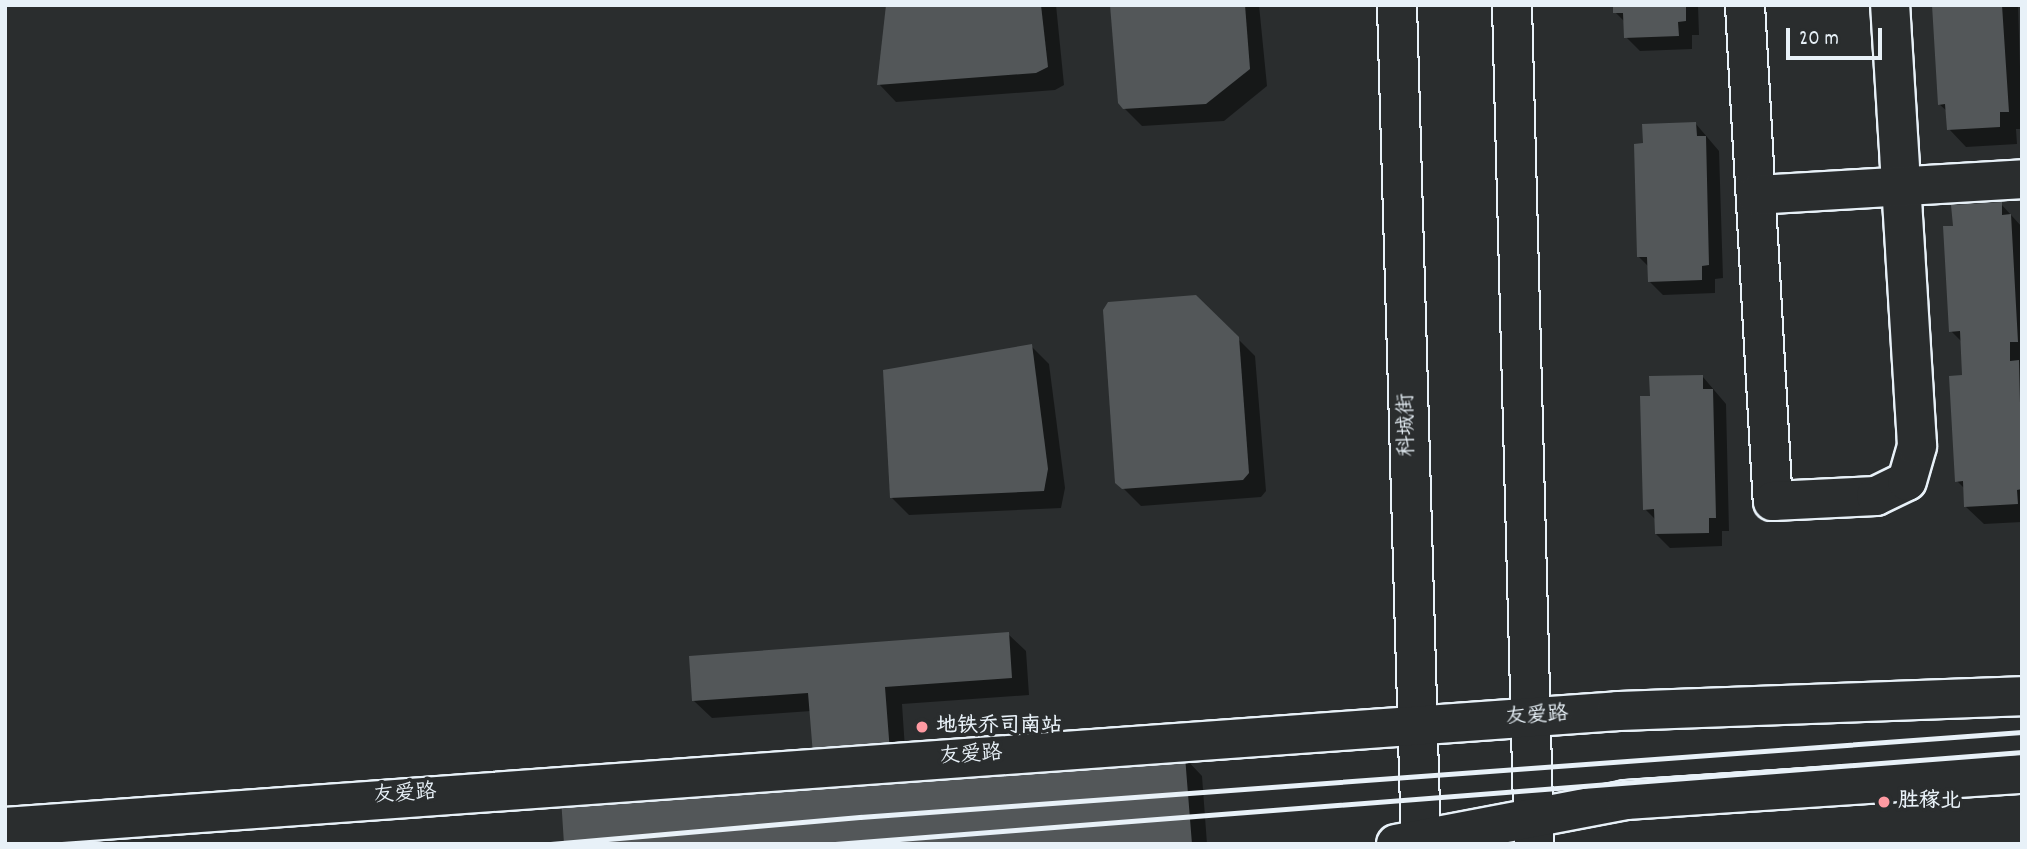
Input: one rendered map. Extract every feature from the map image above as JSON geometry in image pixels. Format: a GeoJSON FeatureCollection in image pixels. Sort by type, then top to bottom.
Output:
{"type":"FeatureCollection","features":[{"type":"Feature","properties":{"kind":"street","name":"科城街"},"geometry":{"type":"LineString","coordinates":[[1397,5],[1416,725],[1413,842]]}},
{"type":"Feature","properties":{"kind":"street"},"geometry":{"type":"LineString","coordinates":[[1512,5],[1534,831]]}},
{"type":"Feature","properties":{"kind":"street"},"geometry":{"type":"LineString","coordinates":[[1745,5],[1773,502],[1876,496],[1907,481],[1917,445],[1890,5]]}},
{"type":"Feature","properties":{"kind":"street"},"geometry":{"type":"LineString","coordinates":[[1756,195],[2022,179]]}},
{"type":"Feature","properties":{"kind":"street","name":"友爱路"},"geometry":{"type":"LineString","coordinates":[[5,827],[1530,717],[2022,696]]}},
{"type":"Feature","properties":{"kind":"street"},"geometry":{"type":"LineString","coordinates":[[1413,842],[1534,831],[1626,800],[2022,774]]}},
{"type":"Feature","properties":{"kind":"building"},"geometry":{"type":"Polygon","coordinates":[[[886,5],[1041,5],[1048,67],[1036,73],[877,85],[886,5]]]}},
{"type":"Feature","properties":{"kind":"building"},"geometry":{"type":"Polygon","coordinates":[[[1110,5],[1245,5],[1250,69],[1206,104],[1123,109],[1118,103],[1110,5]]]}},
{"type":"Feature","properties":{"kind":"building"},"geometry":{"type":"Polygon","coordinates":[[[1613,5],[1686,5],[1686,21],[1678,22],[1679,36],[1624,38],[1623,13],[1613,13],[1613,5]]]}},
{"type":"Feature","properties":{"kind":"building"},"geometry":{"type":"Polygon","coordinates":[[[1932,5],[2002,5],[2009,112],[2000,112],[2000,127],[1947,130],[1945,104],[1938,105],[1932,5]]]}},
{"type":"Feature","properties":{"kind":"building"},"geometry":{"type":"Polygon","coordinates":[[[1696,122],[1697,136],[1706,136],[1709,265],[1702,266],[1702,280],[1648,282],[1647,257],[1637,257],[1634,144],[1643,143],[1642,124],[1696,122]]]}},
{"type":"Feature","properties":{"kind":"building"},"geometry":{"type":"Polygon","coordinates":[[[2002,202],[2002,215],[2011,214],[2018,342],[2010,342],[2010,361],[2019,360],[2022,489],[2017,490],[2018,504],[1964,507],[1963,481],[1955,482],[1949,376],[1962,375],[1960,331],[1949,332],[1943,226],[1953,226],[1951,205],[2002,202]]]}},
{"type":"Feature","properties":{"kind":"building"},"geometry":{"type":"Polygon","coordinates":[[[1196,295],[1239,337],[1249,473],[1243,480],[1122,489],[1115,483],[1103,310],[1108,302],[1196,295]]]}},
{"type":"Feature","properties":{"kind":"building"},"geometry":{"type":"Polygon","coordinates":[[[1032,344],[1048,469],[1044,491],[890,498],[883,370],[1032,344]]]}},
{"type":"Feature","properties":{"kind":"building"},"geometry":{"type":"Polygon","coordinates":[[[1703,375],[1703,389],[1713,389],[1716,518],[1709,518],[1709,533],[1655,534],[1654,509],[1643,510],[1640,396],[1650,396],[1649,376],[1703,375]]]}},
{"type":"Feature","properties":{"kind":"building"},"geometry":{"type":"Polygon","coordinates":[[[1009,632],[1012,678],[885,687],[892,778],[1185,756],[1192,844],[564,844],[561,798],[815,779],[808,693],[692,701],[689,656],[1009,632]]]}},
{"type":"Feature","properties":{"kind":"railway"},"geometry":{"type":"LineString","coordinates":[[550,844],[860,817],[2022,732]]}},
{"type":"Feature","properties":{"kind":"railway"},"geometry":{"type":"LineString","coordinates":[[835,844],[2022,752]]}},
{"type":"Feature","properties":{"kind":"place","name":"地铁乔司南站"},"geometry":{"type":"Point","coordinates":[922,727]}},
{"type":"Feature","properties":{"kind":"place","name":"胜稼北"},"geometry":{"type":"Point","coordinates":[1884,802]}}]}
